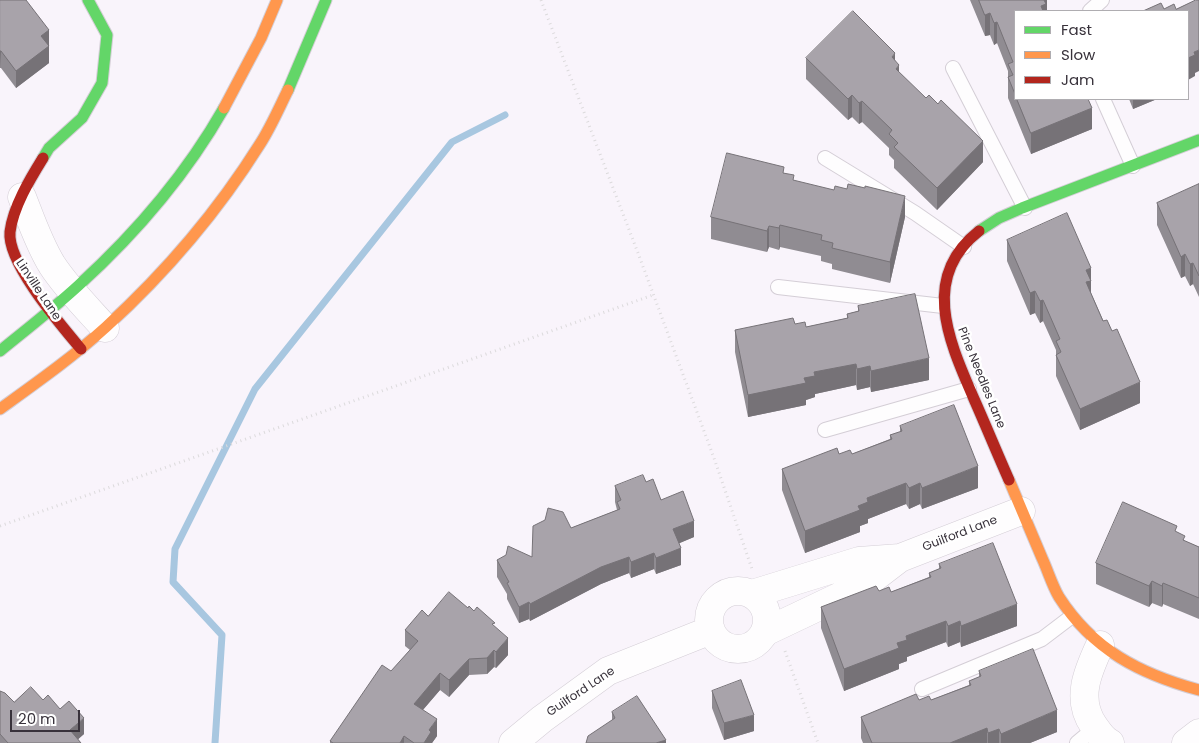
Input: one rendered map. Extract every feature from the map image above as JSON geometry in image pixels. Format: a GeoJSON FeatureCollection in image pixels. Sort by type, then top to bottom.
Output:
{"type":"FeatureCollection","features":[{"type":"Feature","properties":{"kind":"street","name":"Linville Lane"},"geometry":{"type":"LineString","coordinates":[[81,349],[49,310],[27,278],[15,254],[10,234],[13,219],[28,181],[49,148],[82,118],[102,84],[107,35],[88,0]]}},
{"type":"Feature","properties":{"kind":"street"},"geometry":{"type":"LineString","coordinates":[[0,351],[72,292],[126,239],[165,193],[210,130],[244,72],[277,0]]}},
{"type":"Feature","properties":{"kind":"street"},"geometry":{"type":"LineString","coordinates":[[0,409],[81,349],[105,328],[163,271],[228,191],[260,143],[288,91],[326,0]]}},
{"type":"Feature","properties":{"kind":"street","name":"Pine Needles Lane"},"geometry":{"type":"LineString","coordinates":[[1199,140],[1025,208],[982,228],[958,254],[950,270],[943,306],[944,320],[952,348],[1058,595],[1071,617],[1092,638],[1128,664],[1150,676],[1199,690]]}},
{"type":"Feature","properties":{"kind":"street","name":"Linville Lane"},"geometry":{"type":"LineString","coordinates":[[22,197],[43,248],[54,267],[72,292],[105,328]]}},
{"type":"Feature","properties":{"kind":"street","name":"Guilford Lane"},"geometry":{"type":"LineString","coordinates":[[900,558],[859,561],[752,582],[744,591],[735,591],[719,598],[710,613],[709,622],[711,630],[716,639],[724,645],[733,648],[742,649],[752,646],[760,640],[774,639],[866,584],[900,558],[1021,510]]}},
{"type":"Feature","properties":{"kind":"street"},"geometry":{"type":"LineString","coordinates":[[752,582],[767,614],[774,639]]}},
{"type":"Feature","properties":{"kind":"street","name":"Guilford Lane"},"geometry":{"type":"LineString","coordinates":[[514,743],[542,719],[608,671],[711,630]]}},
{"type":"Feature","properties":{"kind":"street"},"geometry":{"type":"LineString","coordinates":[[1094,738],[1083,691],[1090,667],[1100,644]]}},
{"type":"Feature","properties":{"kind":"street"},"geometry":{"type":"LineString","coordinates":[[1186,743],[1199,734]]}},
{"type":"Feature","properties":{"kind":"lane"},"geometry":{"type":"LineString","coordinates":[[1091,10],[1102,0]]}},
{"type":"Feature","properties":{"kind":"lane"},"geometry":{"type":"LineString","coordinates":[[953,68],[1025,208]]}},
{"type":"Feature","properties":{"kind":"lane"},"geometry":{"type":"LineString","coordinates":[[1103,100],[1133,166]]}},
{"type":"Feature","properties":{"kind":"lane"},"geometry":{"type":"LineString","coordinates":[[825,158],[915,212],[964,247]]}},
{"type":"Feature","properties":{"kind":"lane"},"geometry":{"type":"LineString","coordinates":[[778,287],[943,306]]}},
{"type":"Feature","properties":{"kind":"lane"},"geometry":{"type":"LineString","coordinates":[[825,430],[969,389]]}},
{"type":"Feature","properties":{"kind":"lane"},"geometry":{"type":"LineString","coordinates":[[922,689],[1042,639],[1071,617]]}},
{"type":"Feature","properties":{"kind":"path"},"geometry":{"type":"LineString","coordinates":[[541,0],[714,458],[752,582]]}},
{"type":"Feature","properties":{"kind":"path"},"geometry":{"type":"LineString","coordinates":[[0,526],[653,295]]}},
{"type":"Feature","properties":{"kind":"path"},"geometry":{"type":"LineString","coordinates":[[774,639],[818,743]]}},
{"type":"Feature","properties":{"kind":"building"},"geometry":{"type":"Polygon","coordinates":[[[0,0],[26,0],[49,30],[41,36],[49,46],[16,71],[0,51],[0,0]]]}},
{"type":"Feature","properties":{"kind":"building"},"geometry":{"type":"Polygon","coordinates":[[[979,0],[1044,0],[1046,4],[1041,6],[1043,10],[1014,10],[1014,92],[1008,77],[1013,75],[1008,64],[1013,62],[997,22],[994,23],[990,13],[985,15],[979,0]]]}},
{"type":"Feature","properties":{"kind":"building"},"geometry":{"type":"Polygon","coordinates":[[[1199,0],[1199,50],[1194,52],[1195,55],[1189,58],[1189,10],[1145,10],[1161,3],[1164,9],[1174,4],[1176,9],[1199,0]]]}},
{"type":"Feature","properties":{"kind":"building"},"geometry":{"type":"Polygon","coordinates":[[[853,11],[895,53],[892,57],[899,65],[896,69],[926,98],[929,95],[938,104],[941,100],[983,141],[937,188],[894,147],[898,143],[889,134],[892,130],[862,101],[859,103],[852,95],[848,99],[806,58],[853,11]]]}},
{"type":"Feature","properties":{"kind":"building"},"geometry":{"type":"Polygon","coordinates":[[[1017,100],[1088,100],[1092,108],[1031,133],[1017,100]]]}},
{"type":"Feature","properties":{"kind":"building"},"geometry":{"type":"Polygon","coordinates":[[[727,153],[784,167],[783,173],[794,175],[793,180],[834,190],[835,186],[847,189],[848,184],[865,188],[865,186],[905,196],[890,262],[832,248],[833,243],[821,240],[822,235],[780,225],[779,228],[769,226],[767,231],[711,217],[727,153]]]}},
{"type":"Feature","properties":{"kind":"building"},"geometry":{"type":"Polygon","coordinates":[[[1199,184],[1199,276],[1193,263],[1190,264],[1185,254],[1181,257],[1157,203],[1199,184]]]}},
{"type":"Feature","properties":{"kind":"building"},"geometry":{"type":"Polygon","coordinates":[[[1067,213],[1091,268],[1086,270],[1091,281],[1086,282],[1103,321],[1107,320],[1112,331],[1117,329],[1140,382],[1080,409],[1056,355],[1061,352],[1056,341],[1060,339],[1043,300],[1040,301],[1035,291],[1030,293],[1007,240],[1067,213]]]}},
{"type":"Feature","properties":{"kind":"building"},"geometry":{"type":"Polygon","coordinates":[[[915,294],[929,358],[871,371],[870,366],[857,369],[856,364],[814,372],[815,376],[804,378],[806,383],[748,395],[735,330],[793,318],[795,324],[805,322],[806,327],[848,318],[847,314],[859,311],[858,306],[915,294]]]}},
{"type":"Feature","properties":{"kind":"building"},"geometry":{"type":"Polygon","coordinates":[[[954,405],[978,466],[922,488],[920,483],[909,488],[906,483],[867,498],[868,502],[858,506],[860,510],[805,531],[782,469],[837,448],[839,454],[850,450],[852,454],[892,439],[890,435],[902,431],[900,426],[954,405]]]}},
{"type":"Feature","properties":{"kind":"building"},"geometry":{"type":"Polygon","coordinates":[[[643,475],[646,482],[653,479],[661,500],[683,491],[694,521],[673,529],[681,548],[656,558],[654,553],[631,562],[629,557],[601,567],[530,604],[529,602],[519,607],[507,583],[509,582],[497,560],[506,555],[508,546],[532,557],[533,526],[545,520],[548,508],[563,512],[571,528],[620,509],[617,502],[621,500],[615,486],[643,475]]]}},
{"type":"Feature","properties":{"kind":"building"},"geometry":{"type":"Polygon","coordinates":[[[1123,502],[1177,526],[1175,531],[1185,536],[1183,540],[1199,547],[1199,598],[1163,583],[1162,586],[1152,581],[1149,586],[1096,563],[1123,502]]]}},
{"type":"Feature","properties":{"kind":"building"},"geometry":{"type":"Polygon","coordinates":[[[993,543],[1017,604],[961,626],[960,621],[948,626],[946,621],[906,636],[907,640],[897,643],[899,648],[844,669],[821,607],[876,586],[879,591],[889,587],[891,592],[931,577],[929,573],[941,568],[939,564],[993,543]]]}},
{"type":"Feature","properties":{"kind":"building"},"geometry":{"type":"Polygon","coordinates":[[[449,592],[468,608],[469,606],[474,611],[477,607],[508,638],[496,652],[494,650],[487,658],[469,659],[449,680],[440,673],[414,704],[437,719],[429,730],[431,732],[424,743],[414,743],[404,736],[400,743],[333,743],[330,741],[382,665],[391,671],[418,641],[405,630],[422,610],[428,616],[449,592]]]}},
{"type":"Feature","properties":{"kind":"building"},"geometry":{"type":"Polygon","coordinates":[[[1033,649],[1057,710],[1001,734],[999,729],[988,733],[987,728],[950,743],[872,743],[861,717],[916,694],[919,700],[929,696],[931,700],[971,685],[969,681],[981,676],[979,671],[1033,649]]]}},
{"type":"Feature","properties":{"kind":"building"},"geometry":{"type":"Polygon","coordinates":[[[741,680],[754,715],[724,723],[712,691],[741,680]]]}},
{"type":"Feature","properties":{"kind":"building"},"geometry":{"type":"Polygon","coordinates":[[[31,687],[43,700],[48,695],[60,709],[69,701],[84,718],[70,730],[81,743],[8,743],[0,734],[0,691],[5,693],[14,702],[31,687]]]}},
{"type":"Feature","properties":{"kind":"building"},"geometry":{"type":"Polygon","coordinates":[[[637,696],[666,740],[656,743],[586,743],[588,736],[615,718],[612,712],[637,696]]]}},
{"type":"Feature","properties":{"kind":"waterway"},"geometry":{"type":"LineString","coordinates":[[215,743],[222,635],[173,582],[175,549],[255,389],[452,142],[505,115]]}},
{"type":"Feature","properties":{"kind":"traffic: fast"},"geometry":{"type":"LineString","coordinates":[[43,158],[49,148],[82,118],[102,83],[107,35],[88,0]]}},
{"type":"Feature","properties":{"kind":"traffic: fast"},"geometry":{"type":"LineString","coordinates":[[288,90],[326,0]]}},
{"type":"Feature","properties":{"kind":"traffic: fast"},"geometry":{"type":"LineString","coordinates":[[0,351],[79,285],[140,224],[194,156],[224,108]]}},
{"type":"Feature","properties":{"kind":"traffic: fast"},"geometry":{"type":"LineString","coordinates":[[979,231],[999,218],[1022,208],[1199,140]]}},
{"type":"Feature","properties":{"kind":"traffic: slow"},"geometry":{"type":"LineString","coordinates":[[224,108],[261,38],[277,0]]}},
{"type":"Feature","properties":{"kind":"traffic: slow"},"geometry":{"type":"LineString","coordinates":[[0,409],[93,338],[128,307],[189,241],[244,169],[268,131],[288,90]]}},
{"type":"Feature","properties":{"kind":"traffic: slow"},"geometry":{"type":"LineString","coordinates":[[1009,480],[1054,588],[1072,616],[1103,645],[1138,668],[1177,684],[1199,690]]}},
{"type":"Feature","properties":{"kind":"traffic: jam"},"geometry":{"type":"LineString","coordinates":[[43,158],[18,203],[10,232],[11,245],[17,260],[37,293],[81,349]]}},
{"type":"Feature","properties":{"kind":"traffic: jam"},"geometry":{"type":"LineString","coordinates":[[979,231],[961,249],[950,269],[945,290],[945,312],[956,356],[1009,480]]}}]}
